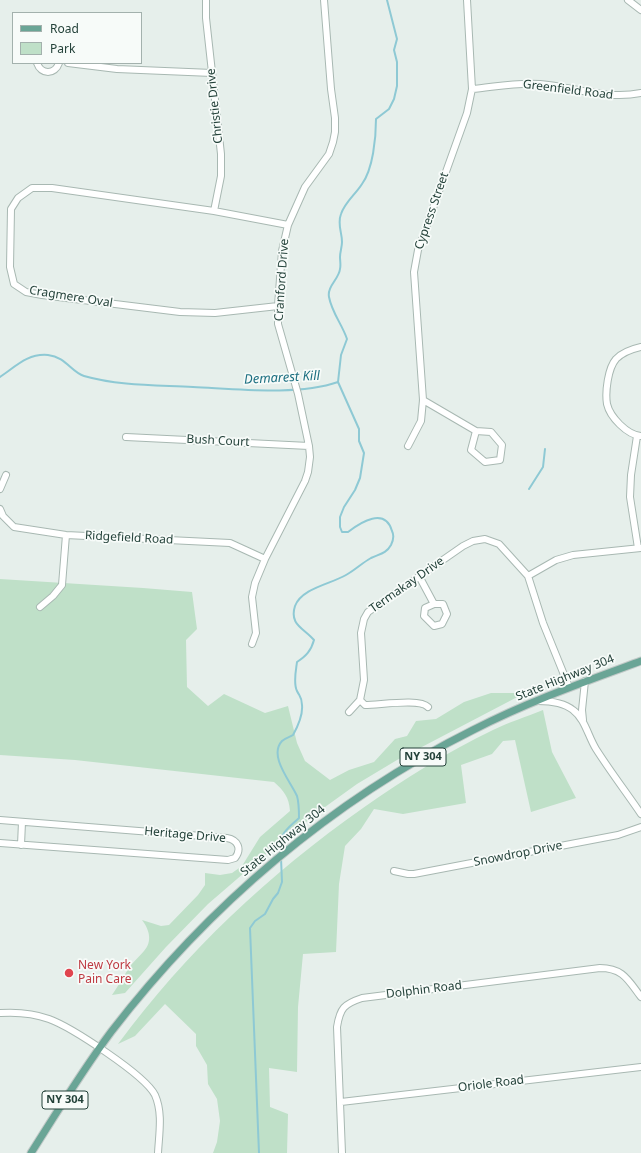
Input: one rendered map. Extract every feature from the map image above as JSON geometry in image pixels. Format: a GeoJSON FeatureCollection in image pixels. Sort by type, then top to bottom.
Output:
{"type":"FeatureCollection","features":[{"type":"Feature","properties":{"kind":"main road","name":"State Highway 304"},"geometry":{"type":"LineString","coordinates":[[31,1153],[68,1094],[100,1048],[137,1000],[188,942],[225,905],[274,861],[337,812],[403,768],[473,730],[535,701],[641,661]]}},
{"type":"Feature","properties":{"kind":"street","name":"Christie Drive"},"geometry":{"type":"LineString","coordinates":[[206,0],[206,18],[221,154],[221,176],[214,211]]}},
{"type":"Feature","properties":{"kind":"street","name":"Cranford Drive"},"geometry":{"type":"LineString","coordinates":[[252,644],[256,632],[252,597],[255,583],[265,559],[305,481],[310,457],[310,446],[298,393],[278,324],[278,306],[282,251],[288,225],[306,187],[329,154],[333,142],[334,118],[330,89],[324,0]]}},
{"type":"Feature","properties":{"kind":"street","name":"Cypress Street"},"geometry":{"type":"LineString","coordinates":[[408,446],[421,421],[423,400],[414,272],[418,250],[467,113],[472,89],[467,0]]}},
{"type":"Feature","properties":{"kind":"street"},"geometry":{"type":"LineString","coordinates":[[628,0],[641,10]]}},
{"type":"Feature","properties":{"kind":"street"},"geometry":{"type":"LineString","coordinates":[[38,64],[40,69],[47,72],[54,71],[58,64]]}},
{"type":"Feature","properties":{"kind":"street"},"geometry":{"type":"LineString","coordinates":[[78,64],[117,68],[212,73]]}},
{"type":"Feature","properties":{"kind":"street","name":"Greenfield Road"},"geometry":{"type":"LineString","coordinates":[[472,89],[522,83],[540,84],[606,95],[627,96],[641,94]]}},
{"type":"Feature","properties":{"kind":"street","name":"Cragmere Oval"},"geometry":{"type":"LineString","coordinates":[[278,306],[215,313],[180,312],[26,292],[14,284],[10,267],[11,209],[18,198],[32,188],[52,188],[214,211],[288,225]]}},
{"type":"Feature","properties":{"kind":"street"},"geometry":{"type":"LineString","coordinates":[[569,687],[543,623],[528,576],[556,560],[573,555],[639,548],[630,497],[630,475],[639,436],[623,428],[614,419],[607,404],[607,387],[610,371],[616,359],[628,350],[641,346]]}},
{"type":"Feature","properties":{"kind":"street"},"geometry":{"type":"LineString","coordinates":[[423,400],[476,431],[491,432],[502,445],[500,460],[485,462],[471,450],[476,431]]}},
{"type":"Feature","properties":{"kind":"street","name":"Bush Court"},"geometry":{"type":"LineString","coordinates":[[126,437],[310,446]]}},
{"type":"Feature","properties":{"kind":"street"},"geometry":{"type":"LineString","coordinates":[[0,489],[6,475]]}},
{"type":"Feature","properties":{"kind":"street","name":"Ridgefield Road"},"geometry":{"type":"LineString","coordinates":[[0,509],[3,516],[14,527],[66,534],[230,543],[265,559]]}},
{"type":"Feature","properties":{"kind":"street"},"geometry":{"type":"LineString","coordinates":[[40,607],[53,596],[62,585],[66,534]]}},
{"type":"Feature","properties":{"kind":"street","name":"Termakay Drive"},"geometry":{"type":"LineString","coordinates":[[360,700],[364,680],[361,633],[364,619],[368,612],[463,546],[473,541],[484,539],[499,544],[528,576]]}},
{"type":"Feature","properties":{"kind":"street"},"geometry":{"type":"LineString","coordinates":[[419,576],[434,604]]}},
{"type":"Feature","properties":{"kind":"street"},"geometry":{"type":"LineString","coordinates":[[584,725],[582,710],[585,681]]}},
{"type":"Feature","properties":{"kind":"street"},"geometry":{"type":"LineString","coordinates":[[349,712],[360,700],[365,705],[422,702],[428,707]]}},
{"type":"Feature","properties":{"kind":"street"},"geometry":{"type":"LineString","coordinates":[[535,701],[555,702],[568,706],[577,714],[596,748],[641,814]]}},
{"type":"Feature","properties":{"kind":"street","name":"Heritage Drive"},"geometry":{"type":"LineString","coordinates":[[0,820],[227,838],[235,841],[239,850],[235,858],[228,860],[0,843]]}},
{"type":"Feature","properties":{"kind":"street"},"geometry":{"type":"LineString","coordinates":[[21,845],[22,822]]}},
{"type":"Feature","properties":{"kind":"street","name":"Snowdrop Drive"},"geometry":{"type":"LineString","coordinates":[[394,871],[414,874],[618,835],[641,827]]}},
{"type":"Feature","properties":{"kind":"street","name":"Dolphin Road"},"geometry":{"type":"LineString","coordinates":[[342,1153],[337,1027],[339,1015],[345,1005],[352,1001],[362,998],[600,968],[618,970],[641,997]]}},
{"type":"Feature","properties":{"kind":"street"},"geometry":{"type":"LineString","coordinates":[[0,1013],[24,1014],[50,1019],[100,1048],[137,1075],[154,1094],[159,1107],[160,1120],[158,1153]]}},
{"type":"Feature","properties":{"kind":"street","name":"Oriole Road"},"geometry":{"type":"LineString","coordinates":[[341,1102],[641,1067]]}},
{"type":"Feature","properties":{"kind":"green space"},"geometry":{"type":"Polygon","coordinates":[[[0,579],[192,592],[197,629],[186,640],[187,687],[208,706],[224,694],[265,713],[288,706],[297,743],[305,761],[330,780],[349,770],[374,762],[395,739],[407,736],[416,721],[436,719],[464,702],[491,693],[525,693],[397,760],[357,784],[325,807],[273,848],[208,904],[166,947],[125,993],[112,995],[131,965],[147,947],[149,935],[147,927],[142,920],[161,926],[169,925],[198,895],[205,885],[205,873],[220,875],[232,873],[242,866],[260,837],[290,811],[287,798],[283,791],[274,782],[75,760],[0,755],[0,579]]]}},
{"type":"Feature","properties":{"kind":"green space"},"geometry":{"type":"Polygon","coordinates":[[[543,710],[552,752],[576,798],[531,812],[515,740],[503,741],[492,754],[461,765],[466,803],[403,814],[374,809],[361,829],[345,846],[339,884],[336,952],[303,954],[298,1007],[297,1072],[269,1068],[270,1107],[288,1114],[287,1153],[213,1153],[217,1142],[220,1121],[217,1099],[208,1084],[207,1065],[196,1046],[196,1034],[165,1004],[135,1036],[118,1044],[144,1010],[201,946],[262,887],[328,833],[426,766],[476,738],[499,727],[543,710]]]}},
{"type":"Feature","properties":{"kind":"waterway","name":"Demarest Kill"},"geometry":{"type":"LineString","coordinates":[[338,382],[341,355],[347,339],[332,308],[329,293],[331,286],[338,276],[340,268],[342,242],[340,218],[345,206],[366,178],[373,153],[376,119],[389,109],[394,99],[397,86],[397,62],[394,50],[397,39],[387,0]]}},
{"type":"Feature","properties":{"kind":"waterway","name":"Demarest Kill"},"geometry":{"type":"LineString","coordinates":[[0,377],[28,358],[48,355],[64,361],[79,374],[111,382],[247,390],[305,389],[338,382]]}},
{"type":"Feature","properties":{"kind":"waterway"},"geometry":{"type":"LineString","coordinates":[[281,854],[282,837],[299,818],[299,804],[297,796],[279,761],[278,747],[283,740],[293,735],[300,720],[302,713],[302,702],[295,684],[297,662],[308,653],[314,640],[298,626],[294,618],[295,606],[299,600],[310,591],[346,575],[371,558],[385,552],[391,545],[393,538],[393,533],[389,524],[378,518],[359,524],[348,532],[342,532],[340,527],[340,517],[344,507],[355,490],[360,478],[364,453],[359,441],[359,429],[338,382]]}},
{"type":"Feature","properties":{"kind":"waterway"},"geometry":{"type":"LineString","coordinates":[[529,489],[543,467],[545,449]]}},
{"type":"Feature","properties":{"kind":"waterway"},"geometry":{"type":"LineString","coordinates":[[259,1153],[250,928],[255,921],[265,914],[278,893],[282,882],[281,858]]}},
{"type":"Feature","properties":{"kind":"place","name":"New York Pain Care"},"geometry":{"type":"Point","coordinates":[69,973]}}]}
